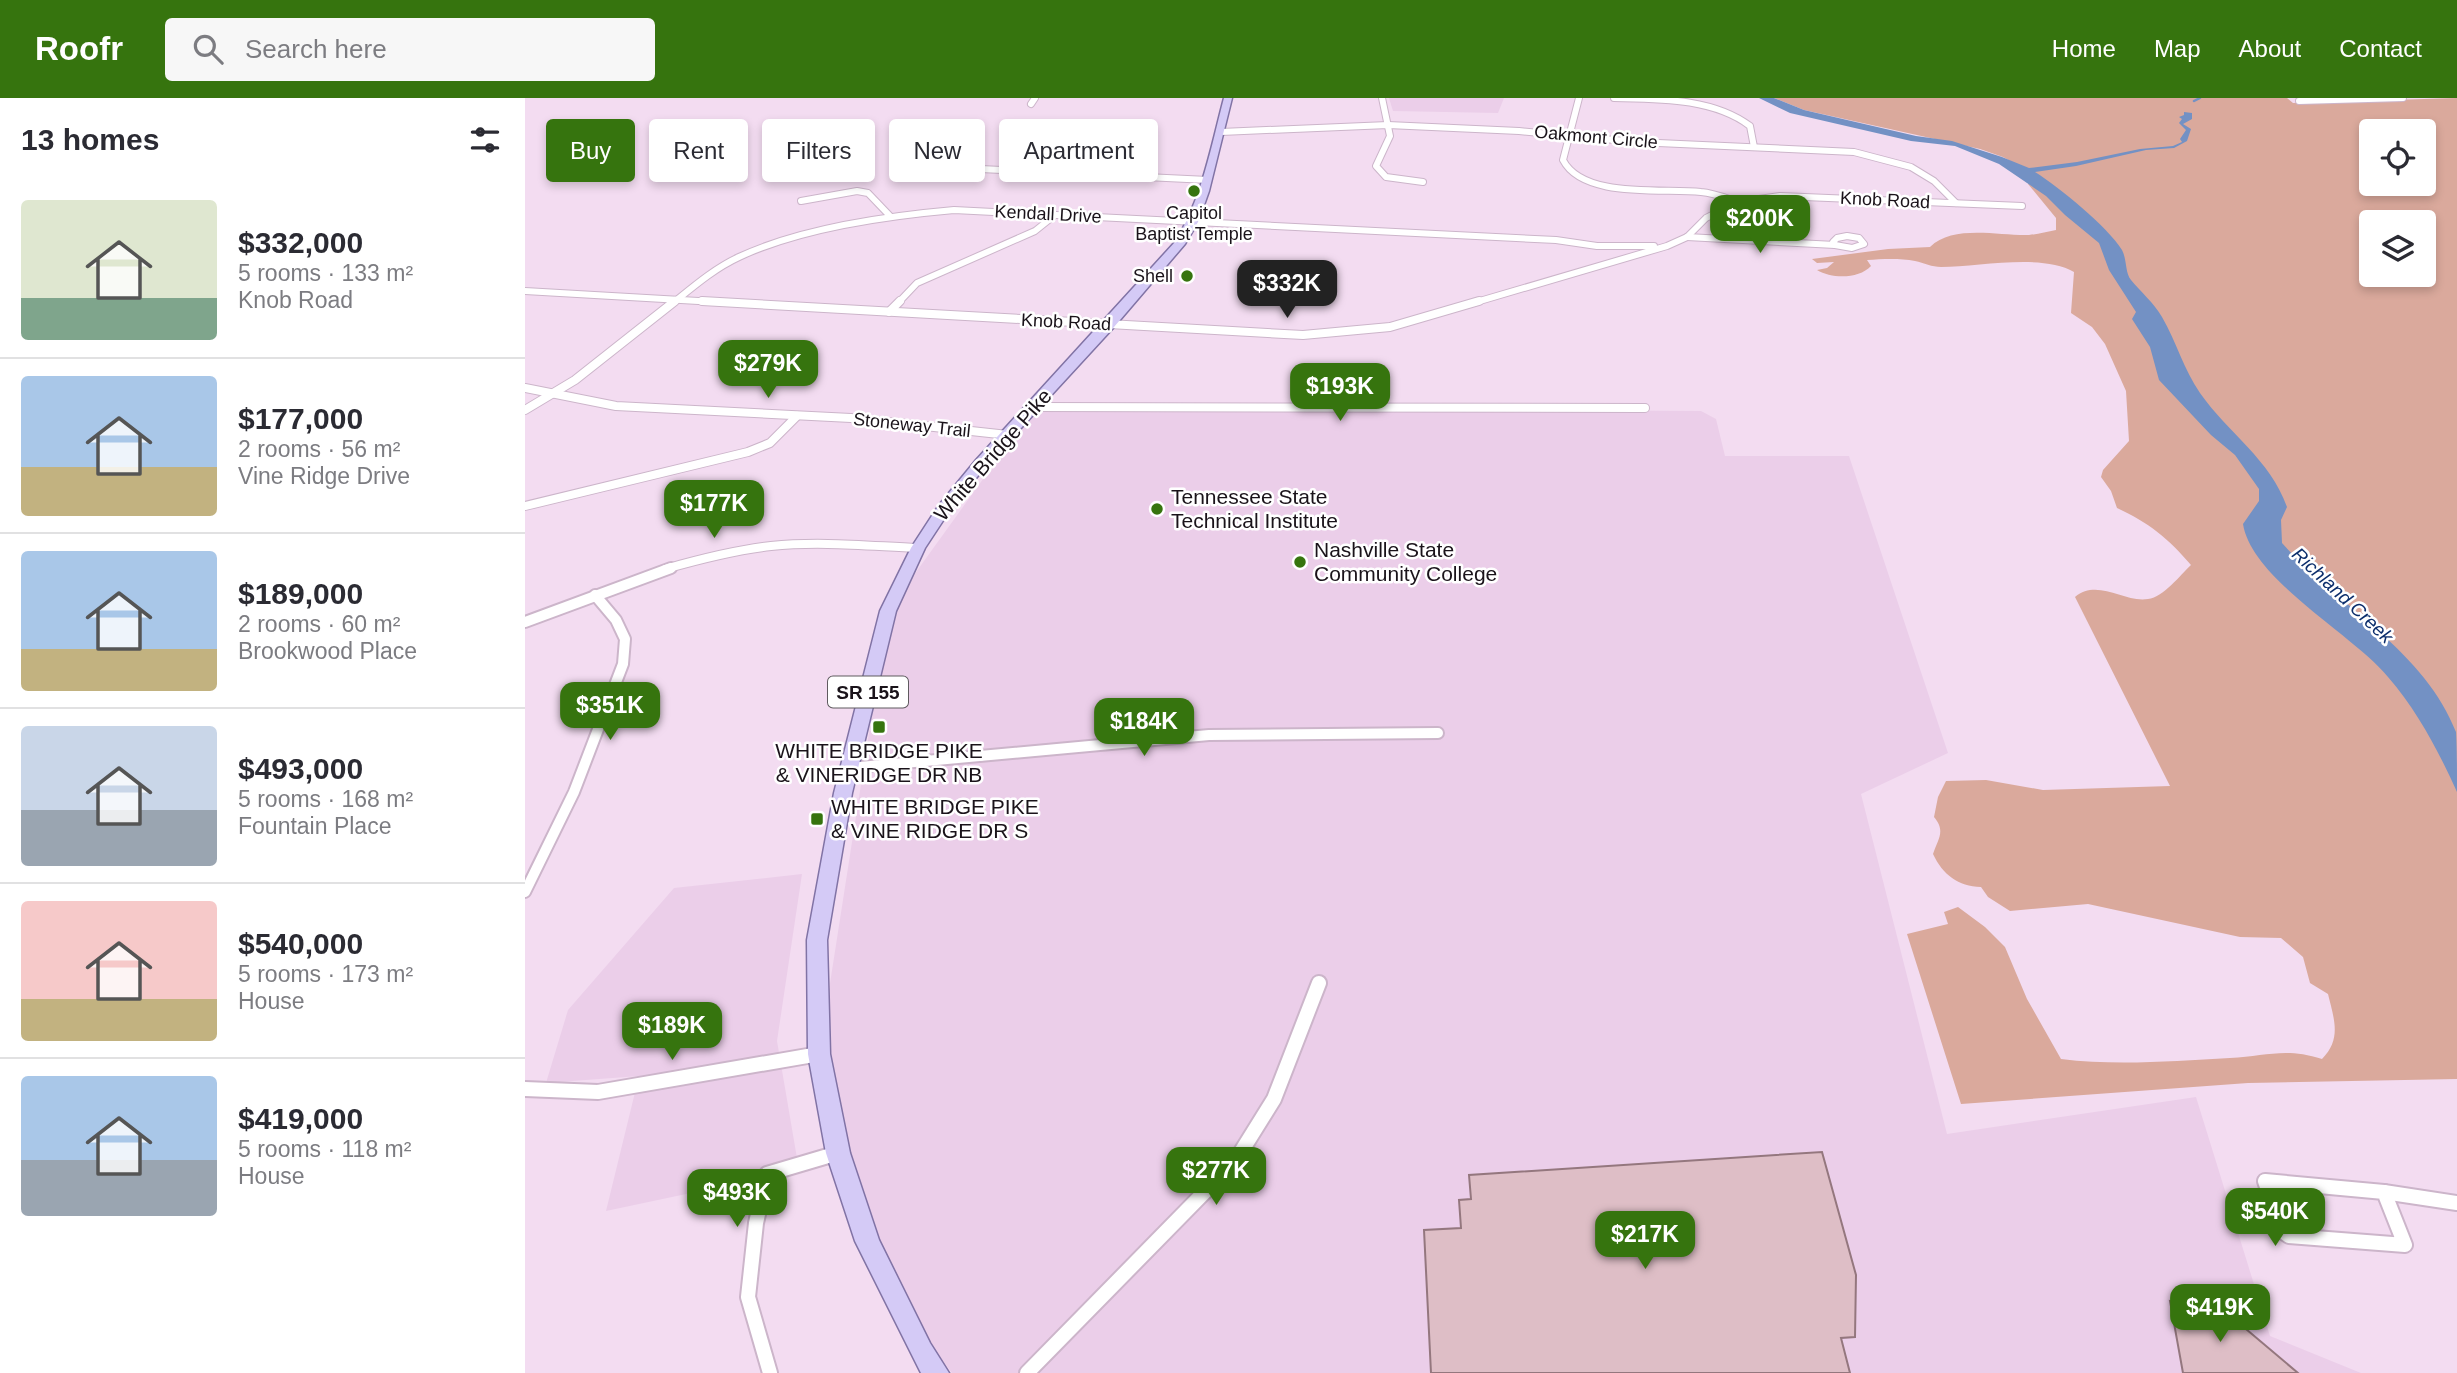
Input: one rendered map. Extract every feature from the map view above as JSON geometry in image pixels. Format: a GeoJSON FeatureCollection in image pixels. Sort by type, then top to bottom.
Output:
{"type":"FeatureCollection","features":[{"type":"Feature","properties":{"kind":"main road","name":"White Bridge Pike"},"geometry":{"type":"LineString","coordinates":[[936,1373],[921,1350],[867,1241],[838,1153],[819,1054],[817,940],[849,768],[888,611],[918,548],[944,508],[1171,255],[1193,222],[1208,180],[1228,98]]}},
{"type":"Feature","properties":{"kind":"street"},"geometry":{"type":"LineString","coordinates":[[1382,98],[1389,141],[1376,166],[1386,177],[1423,182]]}},
{"type":"Feature","properties":{"kind":"street"},"geometry":{"type":"LineString","coordinates":[[1579,98],[1563,160],[1569,174],[1588,183],[1621,188],[1703,192],[1738,202]]}},
{"type":"Feature","properties":{"kind":"street"},"geometry":{"type":"LineString","coordinates":[[1614,98],[1692,102],[1719,108],[1738,116],[1749,125],[1753,132],[1754,147]]}},
{"type":"Feature","properties":{"kind":"street"},"geometry":{"type":"LineString","coordinates":[[2298,101],[2403,98]]}},
{"type":"Feature","properties":{"kind":"street","name":"Oakmont Circle"},"geometry":{"type":"LineString","coordinates":[[1221,132],[1388,125],[1569,135],[1636,142],[1831,150],[1884,158],[1932,177],[1941,183],[1956,203]]}},
{"type":"Feature","properties":{"kind":"street"},"geometry":{"type":"LineString","coordinates":[[985,169],[1208,180]]}},
{"type":"Feature","properties":{"kind":"street"},"geometry":{"type":"LineString","coordinates":[[801,201],[857,191],[868,193],[890,216]]}},
{"type":"Feature","properties":{"kind":"street","name":"Knob Road"},"geometry":{"type":"LineString","coordinates":[[525,291],[1303,335],[1348,333],[1390,327],[1667,246],[1687,237],[1706,218],[1738,202],[1780,196],[2022,206]]}},
{"type":"Feature","properties":{"kind":"street","name":"Kendall Drive"},"geometry":{"type":"LineString","coordinates":[[525,410],[554,394],[711,273],[756,250],[890,216],[954,210],[1556,240],[1597,246],[1667,246]]}},
{"type":"Feature","properties":{"kind":"street"},"geometry":{"type":"LineString","coordinates":[[889,312],[917,283],[1035,231],[1055,215]]}},
{"type":"Feature","properties":{"kind":"street"},"geometry":{"type":"LineString","coordinates":[[1687,237],[1835,245]]}},
{"type":"Feature","properties":{"kind":"street"},"geometry":{"type":"LineString","coordinates":[[1597,246],[1602,258],[1599,267]]}},
{"type":"Feature","properties":{"kind":"street","name":"Stoneway Trail"},"geometry":{"type":"LineString","coordinates":[[525,388],[616,406],[851,418],[1008,435]]}},
{"type":"Feature","properties":{"kind":"street"},"geometry":{"type":"LineString","coordinates":[[1035,407],[1645,408]]}},
{"type":"Feature","properties":{"kind":"street"},"geometry":{"type":"LineString","coordinates":[[525,506],[748,452],[770,443],[797,416]]}},
{"type":"Feature","properties":{"kind":"street"},"geometry":{"type":"LineString","coordinates":[[525,622],[709,556],[755,548],[819,544],[918,548]]}},
{"type":"Feature","properties":{"kind":"street"},"geometry":{"type":"LineString","coordinates":[[525,892],[574,792],[623,664],[625,639],[616,620],[595,595]]}},
{"type":"Feature","properties":{"kind":"street"},"geometry":{"type":"LineString","coordinates":[[849,768],[1209,735],[1437,733]]}},
{"type":"Feature","properties":{"kind":"street"},"geometry":{"type":"LineString","coordinates":[[1027,1373],[1236,1160],[1274,1099],[1319,983]]}},
{"type":"Feature","properties":{"kind":"street"},"geometry":{"type":"LineString","coordinates":[[525,1089],[599,1092],[819,1054]]}},
{"type":"Feature","properties":{"kind":"street"},"geometry":{"type":"LineString","coordinates":[[770,1373],[748,1297],[756,1223],[768,1174],[838,1153]]}},
{"type":"Feature","properties":{"kind":"street"},"geometry":{"type":"LineString","coordinates":[[2385,1192],[2405,1245],[2289,1236],[2283,1231],[2265,1181],[2385,1192],[2457,1203]]}},
{"type":"Feature","properties":{"kind":"shaded area"},"geometry":{"type":"Polygon","coordinates":[[[1389,98],[1504,98],[1498,113],[1393,111],[1389,98]]]}},
{"type":"Feature","properties":{"kind":"shaded area"},"geometry":{"type":"Polygon","coordinates":[[[1774,98],[2287,98],[2293,103],[2457,98],[2457,1079],[2248,1083],[1961,1104],[1907,934],[1948,924],[1944,912],[1958,907],[1985,927],[2005,947],[2027,999],[2061,1059],[2146,1062],[2287,1053],[2322,1059],[2332,1044],[2335,1028],[2328,994],[2310,983],[2303,957],[2281,938],[2240,937],[2088,904],[2010,911],[1988,897],[1981,887],[1952,878],[1933,854],[1940,831],[1934,817],[1938,797],[1946,781],[1986,780],[2043,790],[2170,786],[2075,597],[2084,592],[2102,590],[2130,598],[2148,599],[2166,590],[2191,565],[2157,532],[2117,508],[2111,491],[2101,477],[2103,470],[2129,441],[2126,391],[2105,344],[2092,327],[2071,313],[2074,272],[2045,263],[2009,262],[1941,267],[1909,260],[1885,259],[1867,260],[1871,266],[1853,275],[1838,276],[1817,270],[1827,268],[1834,262],[1817,263],[1812,259],[1888,249],[1930,247],[1940,240],[1964,233],[2029,235],[2056,230],[2056,218],[2028,184],[2029,171],[2003,157],[1980,149],[1804,110],[1774,98]]]}},
{"type":"Feature","properties":{"kind":"shaded area"},"geometry":{"type":"Polygon","coordinates":[[[1035,407],[1701,411],[1716,419],[1725,456],[1849,456],[1948,753],[1861,794],[1947,1134],[2196,1097],[2270,1336],[2361,1373],[952,1373],[896,1299],[819,1054],[888,611],[1035,407]]]}},
{"type":"Feature","properties":{"kind":"shaded area"},"geometry":{"type":"Polygon","coordinates":[[[802,874],[777,1041],[799,1170],[606,1211],[639,1076],[546,1083],[568,1010],[674,888],[802,874]]]}},
{"type":"Feature","properties":{"kind":"water"},"geometry":{"type":"Polygon","coordinates":[[[1759,98],[1774,98],[1804,110],[1916,136],[1952,141],[2029,168],[2077,162],[2140,149],[2173,146],[2182,142],[2180,139],[2186,130],[2179,123],[2182,119],[2179,117],[2184,115],[2184,112],[2192,113],[2192,119],[2183,124],[2191,129],[2187,141],[2174,148],[2146,150],[2035,172],[2082,208],[2122,250],[2129,277],[2162,317],[2200,393],[2259,460],[2280,490],[2287,507],[2281,520],[2282,543],[2402,653],[2442,703],[2456,732],[2457,792],[2427,732],[2388,677],[2372,660],[2284,586],[2250,545],[2243,524],[2259,501],[2259,489],[2235,455],[2211,435],[2159,380],[2150,347],[2132,319],[2136,312],[2109,270],[2099,243],[2046,196],[1999,164],[1955,146],[1911,141],[1790,113],[1759,98]]]}},
{"type":"Feature","properties":{"kind":"building"},"geometry":{"type":"Polygon","coordinates":[[[1822,1152],[1856,1275],[1855,1337],[1841,1338],[1850,1373],[1431,1373],[1424,1230],[1461,1228],[1459,1200],[1471,1199],[1469,1175],[1822,1152]]]}},
{"type":"Feature","properties":{"kind":"building"},"geometry":{"type":"Polygon","coordinates":[[[2170,1301],[2221,1308],[2298,1373],[2183,1373],[2170,1301]]]}},
{"type":"Feature","properties":{"kind":"waterway"},"geometry":{"type":"LineString","coordinates":[[2194,101],[2200,98]]}},
{"type":"Feature","properties":{"kind":"place","name":"Capitol Baptist Temple"},"geometry":{"type":"Point","coordinates":[1194,191]}},
{"type":"Feature","properties":{"kind":"place","name":"Shell"},"geometry":{"type":"Point","coordinates":[1187,276]}},
{"type":"Feature","properties":{"kind":"place","name":"Tennessee State Technical Institute"},"geometry":{"type":"Point","coordinates":[1157,509]}},
{"type":"Feature","properties":{"kind":"place","name":"Nashville State Community College"},"geometry":{"type":"Point","coordinates":[1300,562]}},
{"type":"Feature","properties":{"kind":"place","name":"WHITE BRIDGE PIKE & VINERIDGE DR NB"},"geometry":{"type":"Point","coordinates":[879,727]}},
{"type":"Feature","properties":{"kind":"place","name":"WHITE BRIDGE PIKE & VINE RIDGE DR S"},"geometry":{"type":"Point","coordinates":[817,819]}},
{"type":"Feature","properties":{"kind":"water label","name":"Richland Creek"},"geometry":{"type":"Point","coordinates":[2343,595]}}]}
